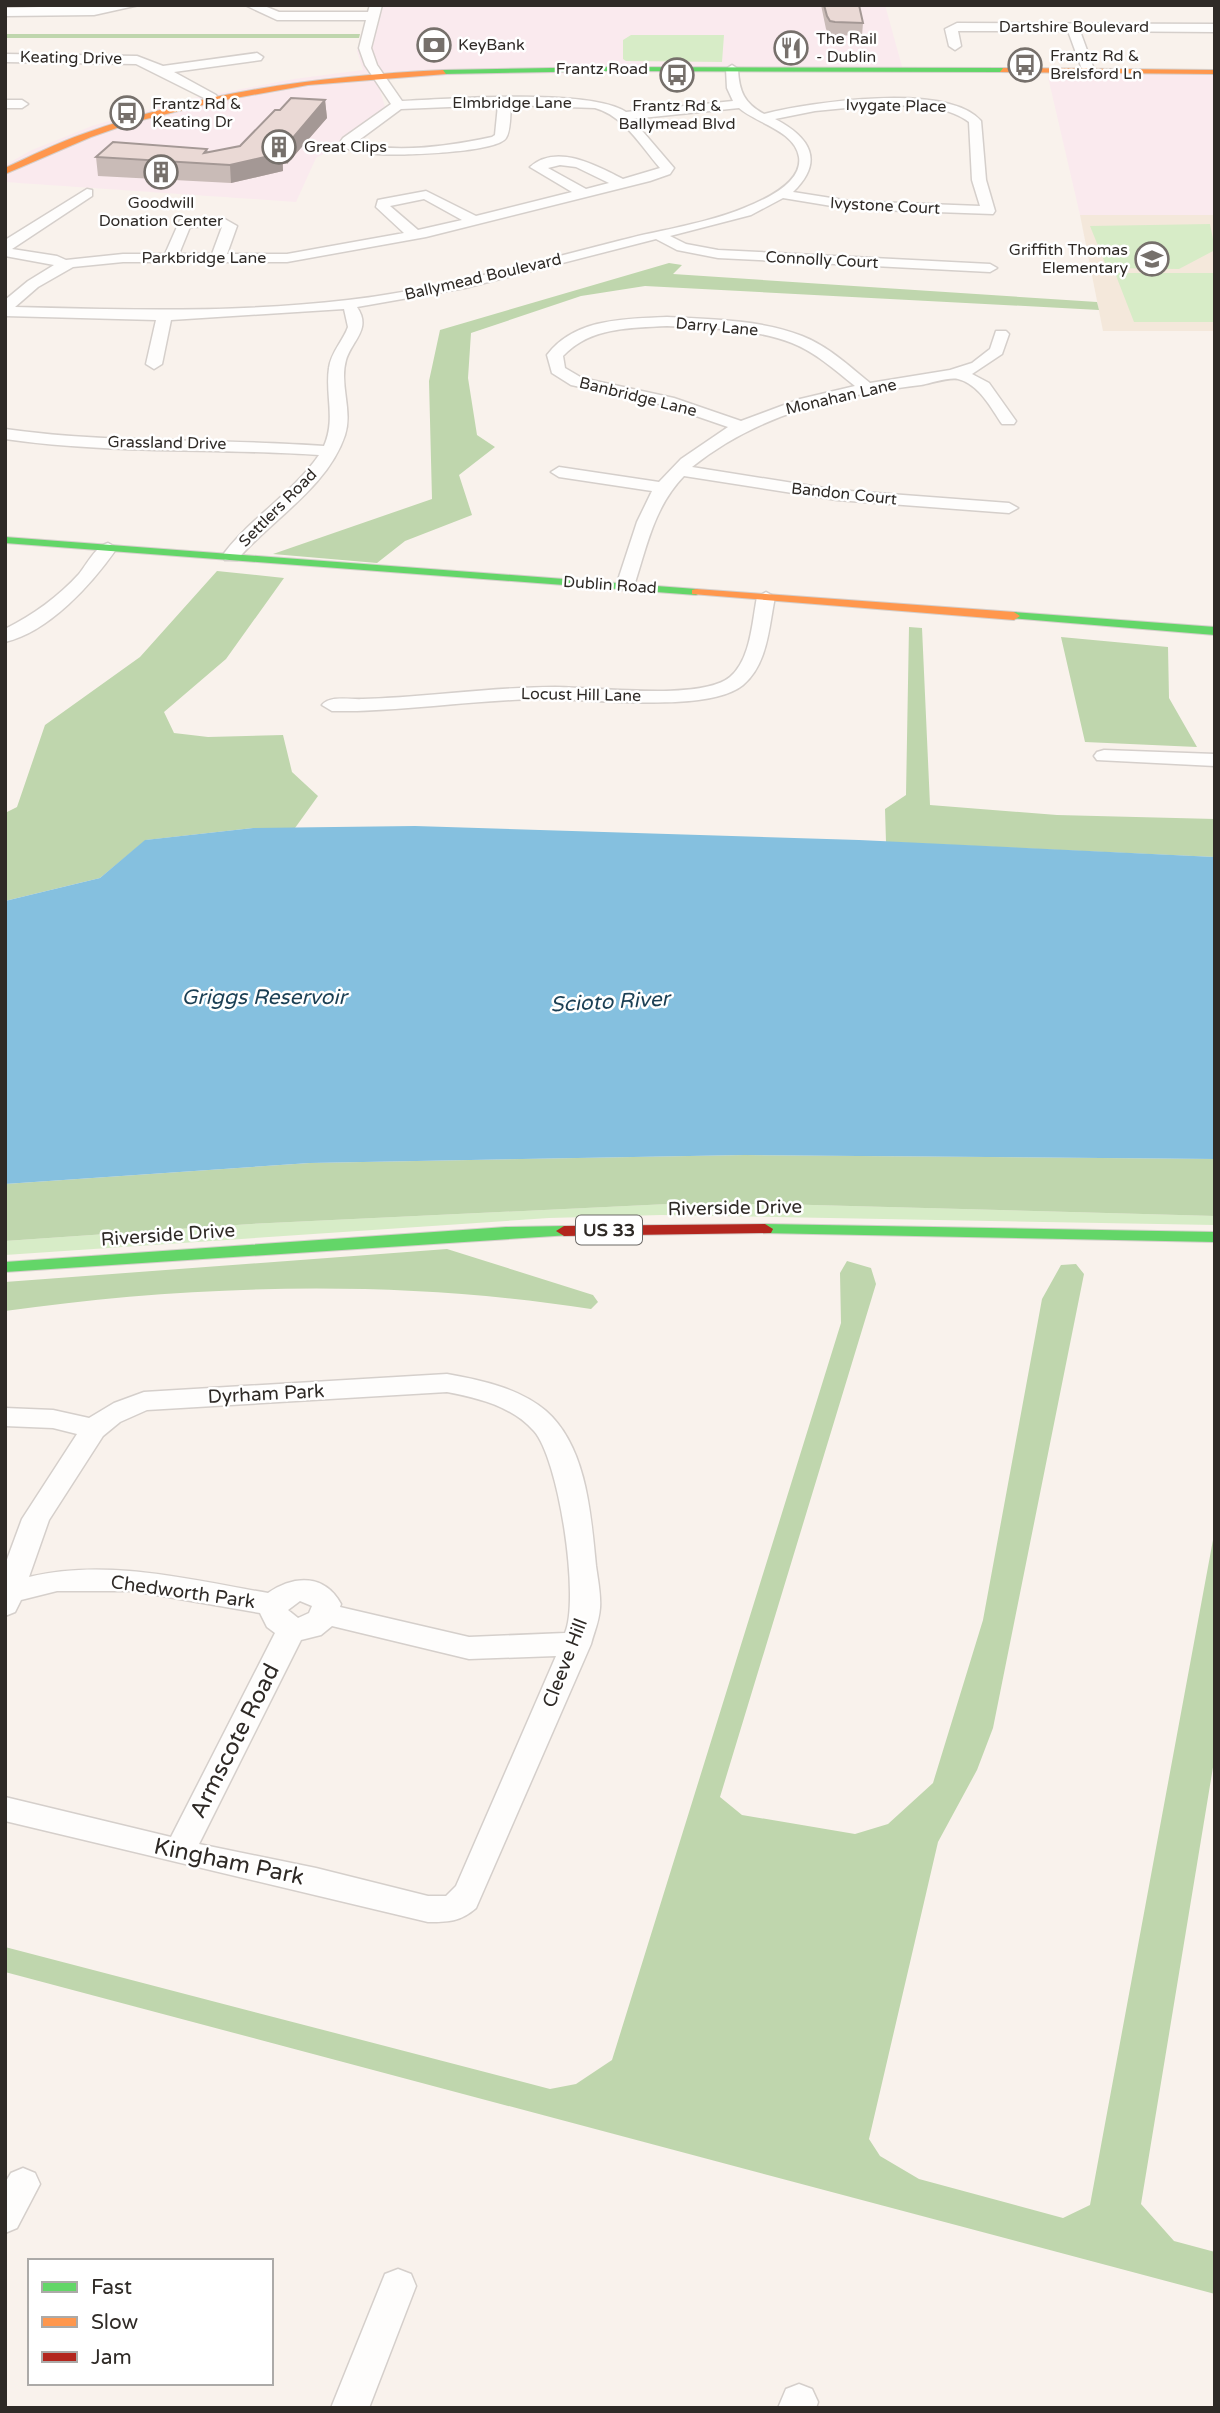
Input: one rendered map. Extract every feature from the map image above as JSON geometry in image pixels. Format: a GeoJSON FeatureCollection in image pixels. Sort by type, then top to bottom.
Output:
{"type":"FeatureCollection","features":[{"type":"Feature","properties":{"kind":"main road","name":"Frantz Road"},"geometry":{"type":"LineString","coordinates":[[5,171],[84,135],[212,98],[288,84],[378,74],[480,69],[1215,72]]}},
{"type":"Feature","properties":{"kind":"main road","name":"Dublin Road"},"geometry":{"type":"LineString","coordinates":[[5,540],[1215,631]]}},
{"type":"Feature","properties":{"kind":"main road","name":"Riverside Drive"},"geometry":{"type":"LineString","coordinates":[[5,1267],[506,1232],[826,1228],[1215,1237]]}},
{"type":"Feature","properties":{"kind":"street"},"geometry":{"type":"LineString","coordinates":[[5,12],[94,11],[133,5]]}},
{"type":"Feature","properties":{"kind":"street"},"geometry":{"type":"LineString","coordinates":[[251,5],[278,16],[374,11],[365,48],[371,65],[398,105],[348,141],[349,145],[357,149],[392,151],[484,144],[501,136],[505,102]]}},
{"type":"Feature","properties":{"kind":"street"},"geometry":{"type":"LineString","coordinates":[[1002,10],[1008,27]]}},
{"type":"Feature","properties":{"kind":"street","name":"Dartshire Boulevard"},"geometry":{"type":"LineString","coordinates":[[955,46],[952,28],[1213,23]]}},
{"type":"Feature","properties":{"kind":"street"},"geometry":{"type":"LineString","coordinates":[[1073,27],[1089,72]]}},
{"type":"Feature","properties":{"kind":"street"},"geometry":{"type":"LineString","coordinates":[[161,70],[257,57]]}},
{"type":"Feature","properties":{"kind":"street","name":"Keating Drive"},"geometry":{"type":"LineString","coordinates":[[5,58],[137,60],[212,98]]}},
{"type":"Feature","properties":{"kind":"street"},"geometry":{"type":"LineString","coordinates":[[623,116],[742,104],[732,85],[732,69]]}},
{"type":"Feature","properties":{"kind":"street","name":"Elmbridge Lane"},"geometry":{"type":"LineString","coordinates":[[398,105],[505,102],[596,104],[613,109],[623,116]]}},
{"type":"Feature","properties":{"kind":"street","name":"Ivygate Place"},"geometry":{"type":"LineString","coordinates":[[763,118],[822,106],[857,103],[957,108],[971,115],[975,121],[979,180],[988,211]]}},
{"type":"Feature","properties":{"kind":"street"},"geometry":{"type":"LineString","coordinates":[[5,104],[23,104]]}},
{"type":"Feature","properties":{"kind":"street","name":"Ballymead Boulevard"},"geometry":{"type":"LineString","coordinates":[[5,310],[164,316],[348,304],[465,284],[746,212],[783,194],[804,172],[806,155],[792,135],[742,104]]}},
{"type":"Feature","properties":{"kind":"street","name":"Parkbridge Lane"},"geometry":{"type":"LineString","coordinates":[[5,310],[60,266],[82,261],[287,258],[415,235],[585,194],[665,171],[667,168],[623,116]]}},
{"type":"Feature","properties":{"kind":"street"},"geometry":{"type":"LineString","coordinates":[[585,194],[537,167],[573,160],[622,184]]}},
{"type":"Feature","properties":{"kind":"street"},"geometry":{"type":"LineString","coordinates":[[5,249],[87,194]]}},
{"type":"Feature","properties":{"kind":"street","name":"Ivystone Court"},"geometry":{"type":"LineString","coordinates":[[783,194],[850,205],[988,211]]}},
{"type":"Feature","properties":{"kind":"street"},"geometry":{"type":"LineString","coordinates":[[415,235],[383,207],[383,203],[426,195],[475,221]]}},
{"type":"Feature","properties":{"kind":"street"},"geometry":{"type":"LineString","coordinates":[[170,258],[185,223],[206,222],[229,224],[218,258]]}},
{"type":"Feature","properties":{"kind":"street","name":"Connolly Court"},"geometry":{"type":"LineString","coordinates":[[658,235],[682,247],[718,254],[990,268]]}},
{"type":"Feature","properties":{"kind":"street"},"geometry":{"type":"LineString","coordinates":[[5,249],[57,260],[62,264],[60,266]]}},
{"type":"Feature","properties":{"kind":"street","name":"Settlers Road"},"geometry":{"type":"LineString","coordinates":[[231,556],[257,525],[310,478],[337,438],[340,422],[335,376],[358,322],[348,304]]}},
{"type":"Feature","properties":{"kind":"street"},"geometry":{"type":"LineString","coordinates":[[154,364],[164,316]]}},
{"type":"Feature","properties":{"kind":"street","name":"Darry Lane"},"geometry":{"type":"LineString","coordinates":[[558,348],[584,331],[638,322],[784,331],[807,344],[867,388]]}},
{"type":"Feature","properties":{"kind":"street","name":"Monahan Lane"},"geometry":{"type":"LineString","coordinates":[[625,586],[651,510],[663,488],[699,453],[743,427],[817,400],[974,368],[993,356],[999,347],[1001,334]]}},
{"type":"Feature","properties":{"kind":"street","name":"Banbridge Lane"},"geometry":{"type":"LineString","coordinates":[[558,348],[555,363],[558,370],[577,382],[668,401],[743,427]]}},
{"type":"Feature","properties":{"kind":"street"},"geometry":{"type":"LineString","coordinates":[[959,373],[983,386],[1008,421]]}},
{"type":"Feature","properties":{"kind":"street","name":"Grassland Drive"},"geometry":{"type":"LineString","coordinates":[[5,434],[53,441],[231,444],[329,451]]}},
{"type":"Feature","properties":{"kind":"street","name":"Bandon Court"},"geometry":{"type":"LineString","coordinates":[[680,470],[837,495],[1009,508]]}},
{"type":"Feature","properties":{"kind":"street"},"geometry":{"type":"LineString","coordinates":[[559,472],[663,488]]}},
{"type":"Feature","properties":{"kind":"street"},"geometry":{"type":"LineString","coordinates":[[5,636],[62,601],[82,584],[108,548]]}},
{"type":"Feature","properties":{"kind":"street","name":"Locust Hill Lane"},"geometry":{"type":"LineString","coordinates":[[332,705],[371,706],[525,693],[656,696],[715,691],[734,683],[751,661],[766,597]]}},
{"type":"Feature","properties":{"kind":"street"},"geometry":{"type":"LineString","coordinates":[[1104,756],[1215,760]]}},
{"type":"Feature","properties":{"kind":"street","name":"Dyrham Park"},"geometry":{"type":"LineString","coordinates":[[94,1429],[103,1420],[124,1408],[144,1401],[447,1383]]}},
{"type":"Feature","properties":{"kind":"street","name":"Cleeve Hill"},"geometry":{"type":"LineString","coordinates":[[447,1383],[495,1395],[523,1408],[545,1427],[566,1466],[586,1604],[584,1624],[576,1644],[470,1890],[465,1899],[453,1909]]}},
{"type":"Feature","properties":{"kind":"street"},"geometry":{"type":"LineString","coordinates":[[5,1417],[53,1419],[94,1429],[36,1519],[7,1598]]}},
{"type":"Feature","properties":{"kind":"street","name":"Chedworth Park"},"geometry":{"type":"LineString","coordinates":[[7,1598],[57,1581],[133,1581],[283,1617]]}},
{"type":"Feature","properties":{"kind":"street"},"geometry":{"type":"LineString","coordinates":[[295,1590],[309,1590],[321,1595],[327,1604],[326,1614],[318,1623],[306,1629],[283,1617],[282,1595],[295,1590]]}},
{"type":"Feature","properties":{"kind":"street"},"geometry":{"type":"LineString","coordinates":[[326,1614],[469,1648],[576,1644]]}},
{"type":"Feature","properties":{"kind":"street","name":"Armscote Road"},"geometry":{"type":"LineString","coordinates":[[179,1853],[283,1617]]}},
{"type":"Feature","properties":{"kind":"street","name":"Kingham Park"},"geometry":{"type":"LineString","coordinates":[[5,1809],[179,1853],[316,1881],[428,1909],[453,1909]]}},
{"type":"Feature","properties":{"kind":"street"},"geometry":{"type":"LineString","coordinates":[[5,2217],[23,2184]]}},
{"type":"Feature","properties":{"kind":"street"},"geometry":{"type":"LineString","coordinates":[[350,2408],[398,2286]]}},
{"type":"Feature","properties":{"kind":"shaded area"},"geometry":{"type":"Polygon","coordinates":[[[369,5],[885,5],[903,70],[463,75],[377,80],[385,107],[340,140],[336,147],[316,158],[296,202],[5,182],[5,165],[32,150],[92,126],[183,100],[294,79],[363,70],[357,51],[369,5]]]}},
{"type":"Feature","properties":{"kind":"shaded area"},"geometry":{"type":"Polygon","coordinates":[[[1215,71],[1215,215],[1080,215],[1048,77],[1215,71]]]}},
{"type":"Feature","properties":{"kind":"shaded area","name":"Griffith Thomas Elementary"},"geometry":{"type":"Polygon","coordinates":[[[1080,215],[1215,215],[1215,331],[1103,331],[1080,215]]]}},
{"type":"Feature","properties":{"kind":"green space"},"geometry":{"type":"Polygon","coordinates":[[[5,34],[360,34],[359,38],[5,38],[5,34]]]}},
{"type":"Feature","properties":{"kind":"green space"},"geometry":{"type":"Polygon","coordinates":[[[631,35],[724,35],[722,62],[626,61],[623,59],[623,40],[631,35]]]}},
{"type":"Feature","properties":{"kind":"green space"},"geometry":{"type":"Polygon","coordinates":[[[1210,224],[1215,250],[1179,269],[1107,268],[1090,226],[1210,224]]]}},
{"type":"Feature","properties":{"kind":"green space"},"geometry":{"type":"Polygon","coordinates":[[[669,263],[682,265],[673,274],[1097,302],[1099,310],[645,286],[581,296],[471,333],[468,378],[477,435],[495,447],[459,475],[472,515],[405,541],[377,563],[273,554],[432,499],[429,381],[440,330],[669,263]]]}},
{"type":"Feature","properties":{"kind":"green space"},"geometry":{"type":"Polygon","coordinates":[[[1115,273],[1215,273],[1215,322],[1134,322],[1115,273]]]}},
{"type":"Feature","properties":{"kind":"green space"},"geometry":{"type":"Polygon","coordinates":[[[217,571],[284,578],[226,659],[164,712],[174,733],[208,737],[283,735],[292,772],[318,796],[295,828],[253,828],[146,840],[100,878],[5,901],[5,813],[17,807],[45,725],[140,657],[217,571]]]}},
{"type":"Feature","properties":{"kind":"green space"},"geometry":{"type":"Polygon","coordinates":[[[909,627],[922,628],[930,805],[1057,815],[1215,819],[1215,857],[886,842],[885,809],[906,795],[909,627]]]}},
{"type":"Feature","properties":{"kind":"green space"},"geometry":{"type":"Polygon","coordinates":[[[1061,637],[1168,647],[1169,698],[1197,747],[1085,742],[1061,637]]]}},
{"type":"Feature","properties":{"kind":"green space"},"geometry":{"type":"Polygon","coordinates":[[[745,1155],[1215,1159],[1215,1216],[776,1204],[668,1204],[251,1224],[5,1241],[5,1184],[310,1163],[745,1155]]]}},
{"type":"Feature","properties":{"kind":"green space"},"geometry":{"type":"Polygon","coordinates":[[[668,1204],[776,1204],[1215,1216],[1215,1225],[661,1215],[549,1218],[5,1255],[5,1241],[251,1224],[668,1204]]]}},
{"type":"Feature","properties":{"kind":"green space"},"geometry":{"type":"Polygon","coordinates":[[[447,1249],[593,1295],[598,1302],[591,1309],[446,1293],[298,1289],[150,1295],[5,1311],[5,1282],[447,1249]]]}},
{"type":"Feature","properties":{"kind":"green space"},"geometry":{"type":"Polygon","coordinates":[[[847,1261],[871,1268],[876,1284],[720,1797],[742,1815],[855,1834],[888,1824],[933,1783],[983,1620],[1042,1299],[1061,1265],[1076,1264],[1084,1274],[993,1728],[977,1770],[938,1842],[869,2139],[880,2156],[919,2179],[1063,2218],[1090,2205],[1215,1529],[1215,1755],[1141,2204],[1174,2241],[1215,2252],[1215,2294],[5,1972],[5,1947],[550,2089],[576,2084],[612,2060],[841,1323],[840,1273],[847,1261]]]}},
{"type":"Feature","properties":{"kind":"water","name":"Griggs Reservoir"},"geometry":{"type":"Polygon","coordinates":[[[415,826],[859,840],[1215,857],[1215,1159],[745,1155],[310,1163],[5,1184],[5,901],[100,878],[145,840],[253,828],[415,826]]]}},
{"type":"Feature","properties":{"kind":"building"},"geometry":{"type":"Polygon","coordinates":[[[824,5],[859,5],[863,23],[830,21],[824,5]]]}},
{"type":"Feature","properties":{"kind":"building"},"geometry":{"type":"Polygon","coordinates":[[[291,98],[325,100],[286,146],[280,145],[282,153],[230,165],[96,157],[113,142],[207,149],[204,153],[240,146],[275,110],[280,110],[291,98]]]}},
{"type":"Feature","properties":{"kind":"traffic: fast"},"geometry":{"type":"LineString","coordinates":[[443,72],[609,69],[1003,70]]}},
{"type":"Feature","properties":{"kind":"traffic: fast"},"geometry":{"type":"LineString","coordinates":[[5,540],[696,592]]}},
{"type":"Feature","properties":{"kind":"traffic: fast"},"geometry":{"type":"LineString","coordinates":[[1014,616],[1215,631]]}},
{"type":"Feature","properties":{"kind":"traffic: fast"},"geometry":{"type":"LineString","coordinates":[[765,1229],[1215,1237]]}},
{"type":"Feature","properties":{"kind":"traffic: fast"},"geometry":{"type":"LineString","coordinates":[[5,1267],[506,1232],[564,1231]]}},
{"type":"Feature","properties":{"kind":"traffic: slow"},"geometry":{"type":"LineString","coordinates":[[1003,70],[1215,72]]}},
{"type":"Feature","properties":{"kind":"traffic: slow"},"geometry":{"type":"LineString","coordinates":[[5,171],[88,135],[174,108],[308,83],[443,72]]}},
{"type":"Feature","properties":{"kind":"traffic: slow"},"geometry":{"type":"LineString","coordinates":[[696,592],[1014,616]]}},
{"type":"Feature","properties":{"kind":"traffic: jam"},"geometry":{"type":"LineString","coordinates":[[564,1231],[765,1229]]}},
{"type":"Feature","properties":{"kind":"place","name":"KeyBank"},"geometry":{"type":"Point","coordinates":[434,45]}},
{"type":"Feature","properties":{"kind":"place","name":"The Rail - Dublin"},"geometry":{"type":"Point","coordinates":[791,48]}},
{"type":"Feature","properties":{"kind":"place","name":"Frantz Rd & Brelsford Ln"},"geometry":{"type":"Point","coordinates":[1025,65]}},
{"type":"Feature","properties":{"kind":"place","name":"Frantz Rd & Ballymead Blvd"},"geometry":{"type":"Point","coordinates":[677,75]}},
{"type":"Feature","properties":{"kind":"place","name":"Frantz Rd & Keating Dr"},"geometry":{"type":"Point","coordinates":[127,113]}},
{"type":"Feature","properties":{"kind":"place","name":"Great Clips"},"geometry":{"type":"Point","coordinates":[279,147]}},
{"type":"Feature","properties":{"kind":"place","name":"Goodwill Donation Center"},"geometry":{"type":"Point","coordinates":[161,172]}},
{"type":"Feature","properties":{"kind":"place","name":"Griffith Thomas Elementary"},"geometry":{"type":"Point","coordinates":[1152,259]}},
{"type":"Feature","properties":{"kind":"water label","name":"Scioto River"},"geometry":{"type":"Point","coordinates":[610,1002]}}]}
